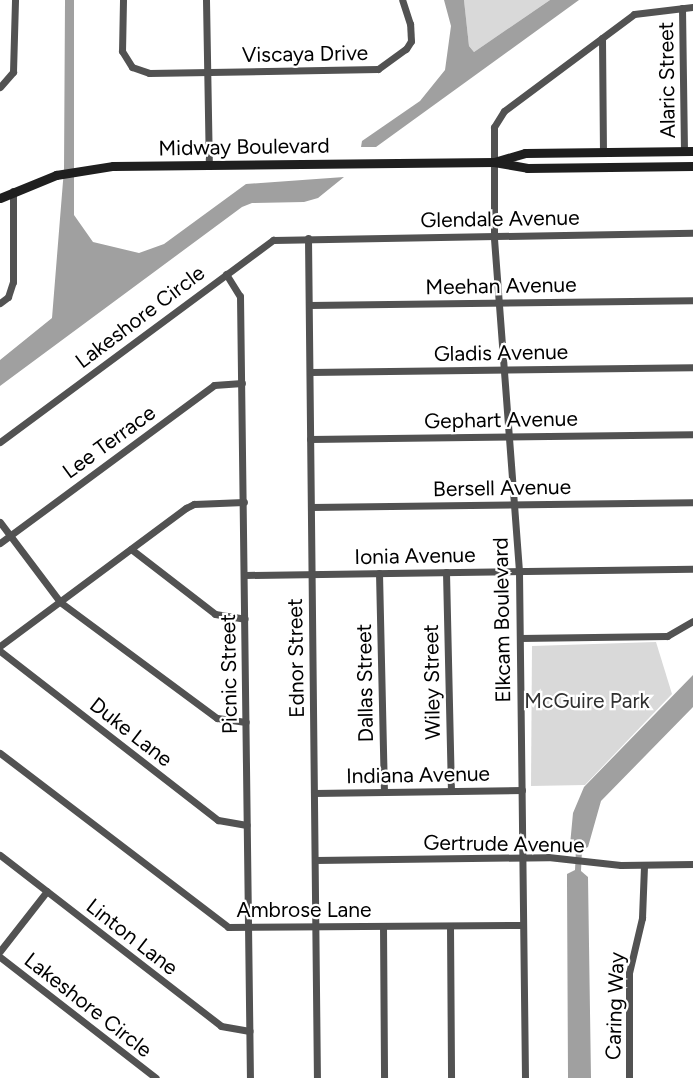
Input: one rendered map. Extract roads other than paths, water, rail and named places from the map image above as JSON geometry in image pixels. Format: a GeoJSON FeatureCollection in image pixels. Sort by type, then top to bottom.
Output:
{"type":"FeatureCollection","features":[{"type":"Feature","properties":{"kind":"street"},"geometry":{"type":"LineString","coordinates":[[0,87],[13,72],[15,0]]}},
{"type":"Feature","properties":{"kind":"street","name":"Viscaya Drive"},"geometry":{"type":"LineString","coordinates":[[123,0],[122,51],[132,67],[147,73],[378,69],[406,49],[411,41],[410,24],[402,0]]}},
{"type":"Feature","properties":{"kind":"street"},"geometry":{"type":"LineString","coordinates":[[206,0],[208,165]]}},
{"type":"Feature","properties":{"kind":"street","name":"Elkcam Boulevard"},"geometry":{"type":"LineString","coordinates":[[525,1078],[519,571],[495,236],[494,162],[498,118],[634,14],[693,7]]}},
{"type":"Feature","properties":{"kind":"street","name":"Alaric Street"},"geometry":{"type":"LineString","coordinates":[[682,8],[688,151]]}},
{"type":"Feature","properties":{"kind":"street"},"geometry":{"type":"LineString","coordinates":[[602,38],[603,152]]}},
{"type":"Feature","properties":{"kind":"street","name":"Midway Boulevard"},"geometry":{"type":"LineString","coordinates":[[494,162],[525,153],[688,151]]}},
{"type":"Feature","properties":{"kind":"street","name":"Midway Boulevard"},"geometry":{"type":"LineString","coordinates":[[0,198],[56,175],[80,169],[208,165],[494,162],[527,168],[693,166]]}},
{"type":"Feature","properties":{"kind":"street"},"geometry":{"type":"LineString","coordinates":[[0,303],[8,297],[13,282],[14,191]]}},
{"type":"Feature","properties":{"kind":"street","name":"Glendale Avenue"},"geometry":{"type":"LineString","coordinates":[[308,238],[693,233]]}},
{"type":"Feature","properties":{"kind":"street","name":"Lakeshore Circle"},"geometry":{"type":"LineString","coordinates":[[0,442],[273,240],[308,238]]}},
{"type":"Feature","properties":{"kind":"street","name":"Ednor Street"},"geometry":{"type":"LineString","coordinates":[[308,238],[317,1078]]}},
{"type":"Feature","properties":{"kind":"street","name":"Picnic Street"},"geometry":{"type":"LineString","coordinates":[[226,274],[240,296],[250,1078]]}},
{"type":"Feature","properties":{"kind":"street","name":"Meehan Avenue"},"geometry":{"type":"LineString","coordinates":[[309,305],[693,300]]}},
{"type":"Feature","properties":{"kind":"street","name":"Gladis Avenue"},"geometry":{"type":"LineString","coordinates":[[310,372],[693,367]]}},
{"type":"Feature","properties":{"kind":"street","name":"Lee Terrace"},"geometry":{"type":"LineString","coordinates":[[0,543],[214,385],[242,383]]}},
{"type":"Feature","properties":{"kind":"street","name":"Gephart Avenue"},"geometry":{"type":"LineString","coordinates":[[310,440],[693,435]]}},
{"type":"Feature","properties":{"kind":"street"},"geometry":{"type":"LineString","coordinates":[[0,646],[194,504],[244,502]]}},
{"type":"Feature","properties":{"kind":"street","name":"Bersell Avenue"},"geometry":{"type":"LineString","coordinates":[[311,507],[693,502]]}},
{"type":"Feature","properties":{"kind":"street"},"geometry":{"type":"LineString","coordinates":[[0,522],[60,602],[217,718],[246,722]]}},
{"type":"Feature","properties":{"kind":"street"},"geometry":{"type":"LineString","coordinates":[[131,549],[215,614],[245,619]]}},
{"type":"Feature","properties":{"kind":"street","name":"Ionia Avenue"},"geometry":{"type":"LineString","coordinates":[[244,574],[693,569]]}},
{"type":"Feature","properties":{"kind":"street","name":"Wiley Street"},"geometry":{"type":"LineString","coordinates":[[446,572],[451,791]]}},
{"type":"Feature","properties":{"kind":"street","name":"Dallas Street"},"geometry":{"type":"LineString","coordinates":[[379,573],[384,792]]}},
{"type":"Feature","properties":{"kind":"street"},"geometry":{"type":"LineString","coordinates":[[520,638],[667,636],[693,621]]}},
{"type":"Feature","properties":{"kind":"street","name":"Duke Lane"},"geometry":{"type":"LineString","coordinates":[[0,651],[218,820],[247,825]]}},
{"type":"Feature","properties":{"kind":"street","name":"Ambrose Lane"},"geometry":{"type":"LineString","coordinates":[[0,753],[219,923],[249,928],[523,925]]}},
{"type":"Feature","properties":{"kind":"street","name":"Indiana Avenue"},"geometry":{"type":"LineString","coordinates":[[314,793],[522,790]]}},
{"type":"Feature","properties":{"kind":"street","name":"Linton Lane"},"geometry":{"type":"LineString","coordinates":[[0,855],[221,1026],[250,1031]]}},
{"type":"Feature","properties":{"kind":"street","name":"Gertrude Avenue"},"geometry":{"type":"LineString","coordinates":[[315,860],[522,857],[644,865],[693,864]]}},
{"type":"Feature","properties":{"kind":"street","name":"Caring Way"},"geometry":{"type":"LineString","coordinates":[[629,1078],[629,974],[642,918],[644,865]]}},
{"type":"Feature","properties":{"kind":"street"},"geometry":{"type":"LineString","coordinates":[[0,951],[47,891]]}},
{"type":"Feature","properties":{"kind":"street"},"geometry":{"type":"LineString","coordinates":[[382,926],[384,1078]]}},
{"type":"Feature","properties":{"kind":"street"},"geometry":{"type":"LineString","coordinates":[[450,926],[451,1078]]}},
{"type":"Feature","properties":{"kind":"street","name":"Lakeshore Circle"},"geometry":{"type":"LineString","coordinates":[[0,957],[156,1078]]}},
{"type":"Feature","properties":{"kind":"park label","name":"McGuire Park"},"geometry":{"type":"Point","coordinates":[587,701]}}]}
